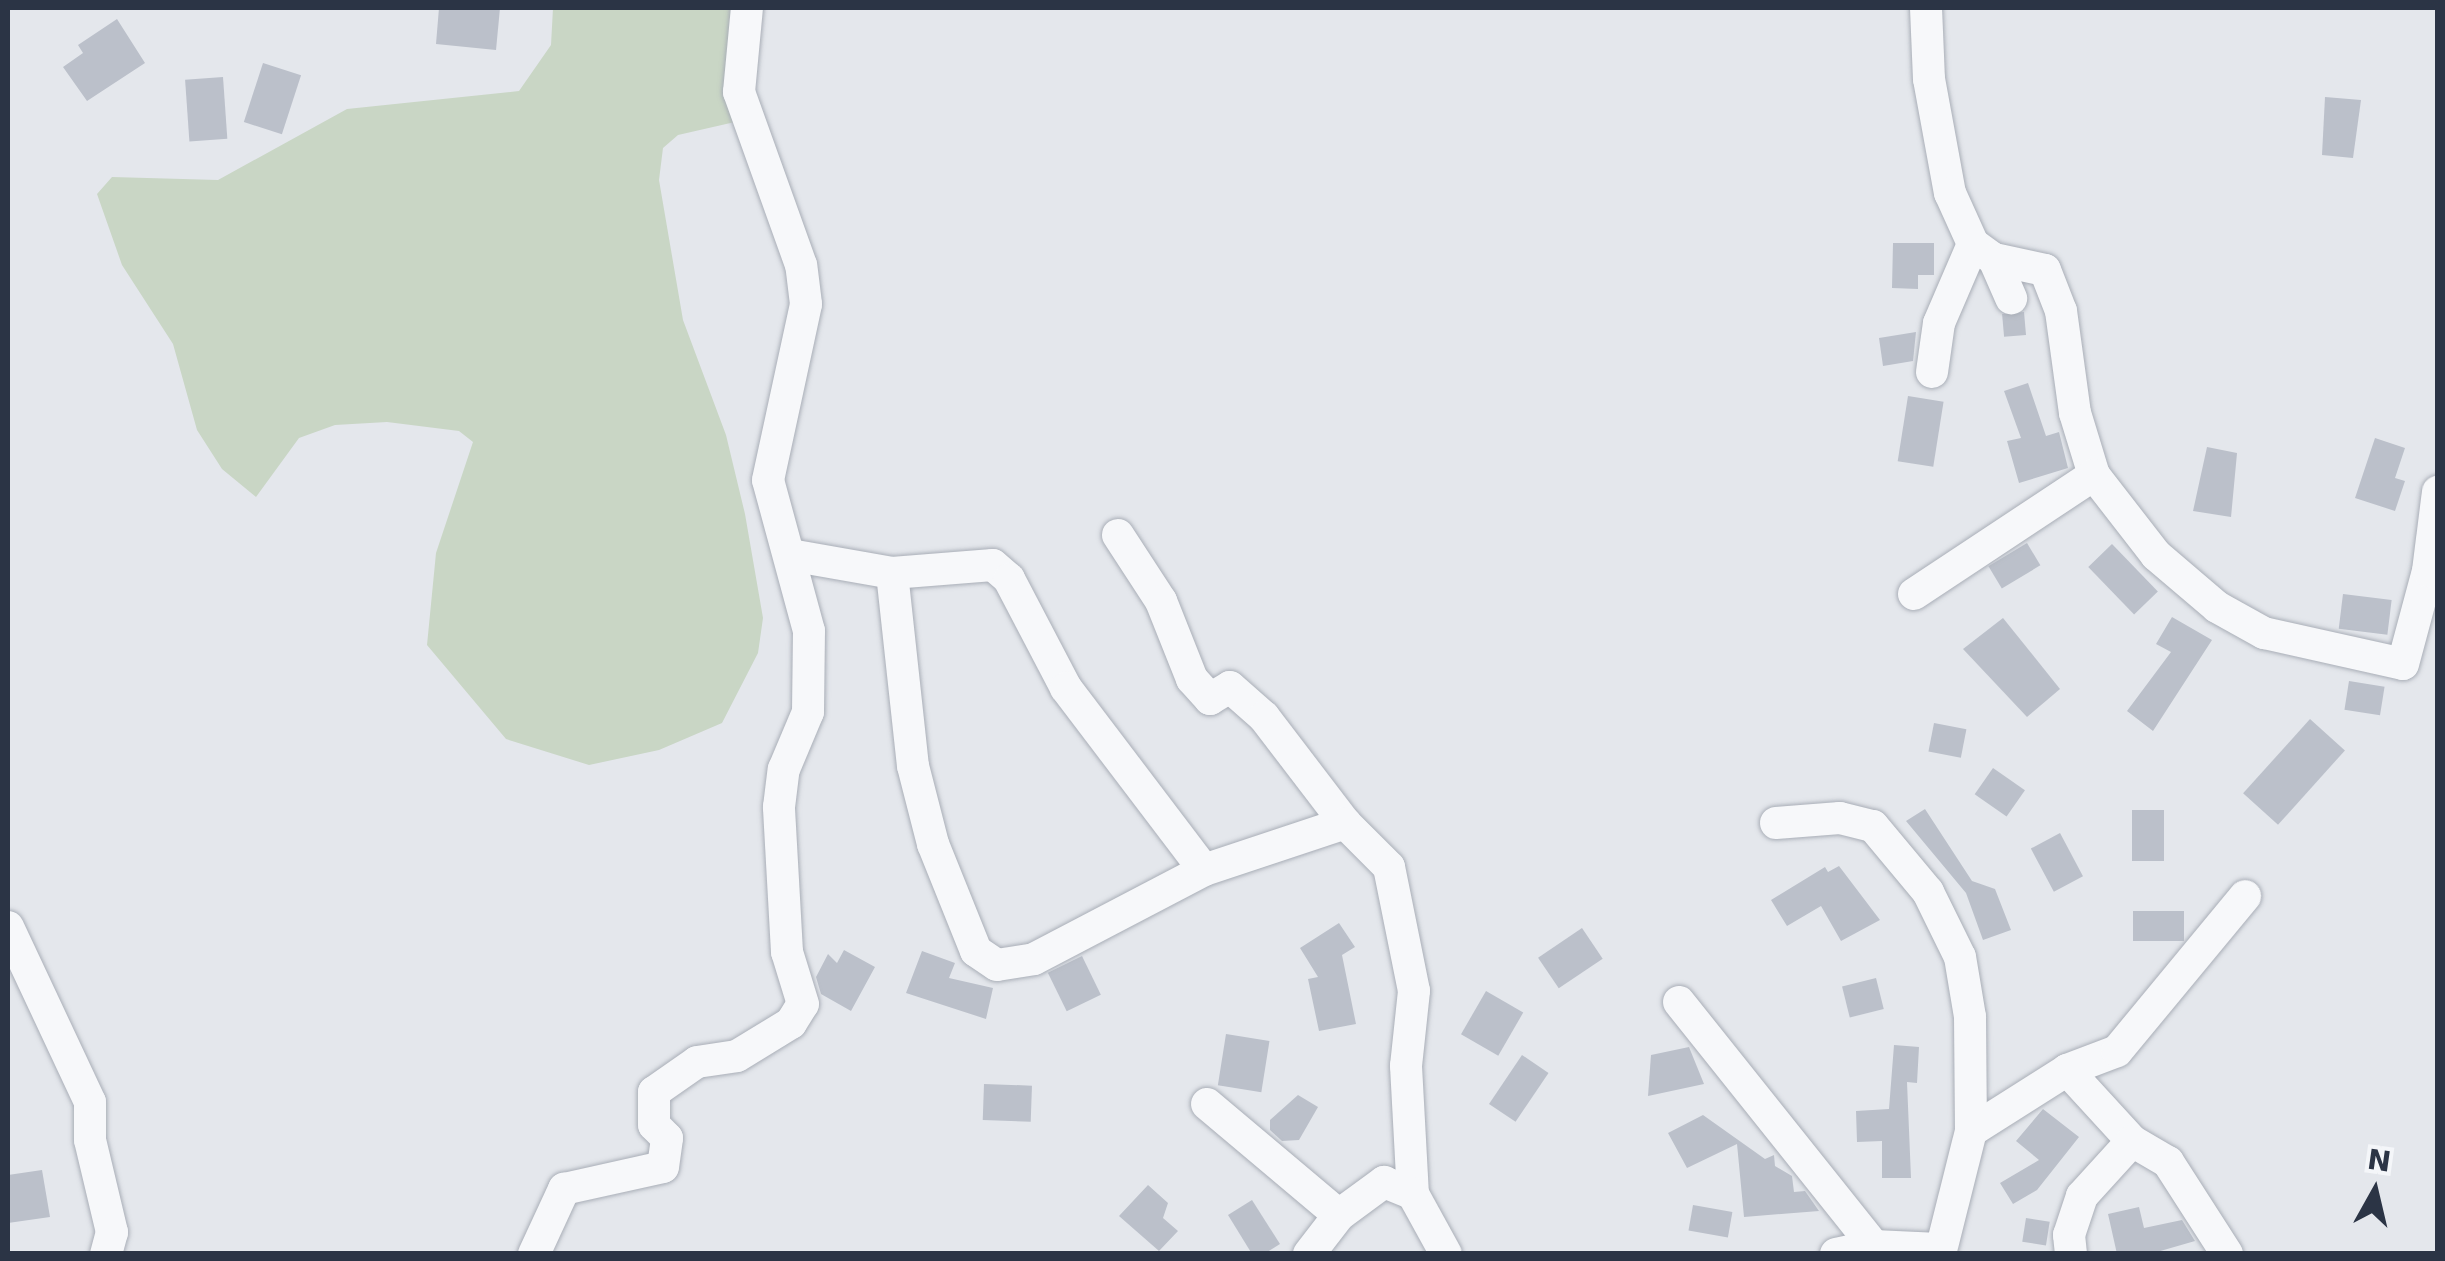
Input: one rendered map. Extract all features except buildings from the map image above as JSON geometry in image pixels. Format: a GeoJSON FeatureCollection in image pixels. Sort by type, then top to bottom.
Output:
{"type":"FeatureCollection","features":[{"type":"Feature","properties":{"kind":"street"},"geometry":{"type":"LineString","coordinates":[[534,1254],[564,1189],[664,1167],[668,1138],[654,1125],[654,1092],[697,1062],[737,1056],[791,1023],[803,1004],[788,952],[779,807],[811,687],[809,631],[768,480],[806,304],[802,266],[740,92],[747,8]]}},
{"type":"Feature","properties":{"kind":"street"},"geometry":{"type":"LineString","coordinates":[[1926,8],[1940,155],[1984,252],[2011,298]]}},
{"type":"Feature","properties":{"kind":"street"},"geometry":{"type":"LineString","coordinates":[[1932,372],[1939,324],[1984,252]]}},
{"type":"Feature","properties":{"kind":"street"},"geometry":{"type":"LineString","coordinates":[[1984,252],[2045,270],[2061,311],[2075,412],[2094,475],[2156,556],[2217,607],[2302,646],[2403,664],[2433,572],[2438,492]]}},
{"type":"Feature","properties":{"kind":"street"},"geometry":{"type":"LineString","coordinates":[[1914,594],[2094,475]]}},
{"type":"Feature","properties":{"kind":"street"},"geometry":{"type":"LineString","coordinates":[[1118,535],[1161,601],[1192,679],[1210,700],[1230,687],[1264,717],[1345,823],[1388,867],[1407,938],[1414,991],[1406,1066],[1413,1194],[1446,1254]]}},
{"type":"Feature","properties":{"kind":"street"},"geometry":{"type":"LineString","coordinates":[[790,555],[892,573],[993,564],[1009,579],[1066,688],[1204,870]]}},
{"type":"Feature","properties":{"kind":"street"},"geometry":{"type":"LineString","coordinates":[[892,573],[913,766],[933,844],[976,950],[998,965],[1034,959],[1204,870],[1345,823]]}},
{"type":"Feature","properties":{"kind":"street"},"geometry":{"type":"LineString","coordinates":[[1776,823],[1840,818],[1873,826],[1928,892],[1960,957],[1970,1016],[1971,1131],[1940,1251],[1874,1246],[1836,1254]]}},
{"type":"Feature","properties":{"kind":"street"},"geometry":{"type":"LineString","coordinates":[[1971,1131],[2067,1070],[2117,1050],[2245,896]]}},
{"type":"Feature","properties":{"kind":"street"},"geometry":{"type":"LineString","coordinates":[[8,926],[90,1102],[90,1140],[112,1232],[106,1254]]}},
{"type":"Feature","properties":{"kind":"street"},"geometry":{"type":"LineString","coordinates":[[1679,1002],[1874,1246]]}},
{"type":"Feature","properties":{"kind":"street"},"geometry":{"type":"LineString","coordinates":[[2067,1070],[2132,1140],[2168,1162],[2227,1254]]}},
{"type":"Feature","properties":{"kind":"street"},"geometry":{"type":"LineString","coordinates":[[1207,1104],[1339,1215]]}},
{"type":"Feature","properties":{"kind":"street"},"geometry":{"type":"LineString","coordinates":[[2070,1254],[2082,1196],[2132,1140]]}},
{"type":"Feature","properties":{"kind":"street"},"geometry":{"type":"LineString","coordinates":[[1309,1254],[1339,1215],[1384,1182],[1413,1194]]}},
{"type":"Feature","properties":{"kind":"green space"},"geometry":{"type":"Polygon","coordinates":[[[553,8],[747,8],[748,119],[678,135],[663,148],[659,180],[683,320],[726,435],[745,514],[763,618],[758,653],[722,723],[659,750],[589,765],[506,739],[427,645],[436,553],[473,442],[459,431],[387,422],[335,425],[299,438],[256,497],[222,469],[197,430],[173,344],[122,265],[97,194],[112,177],[218,180],[347,109],[519,91],[551,45],[553,8]]]}}]}
